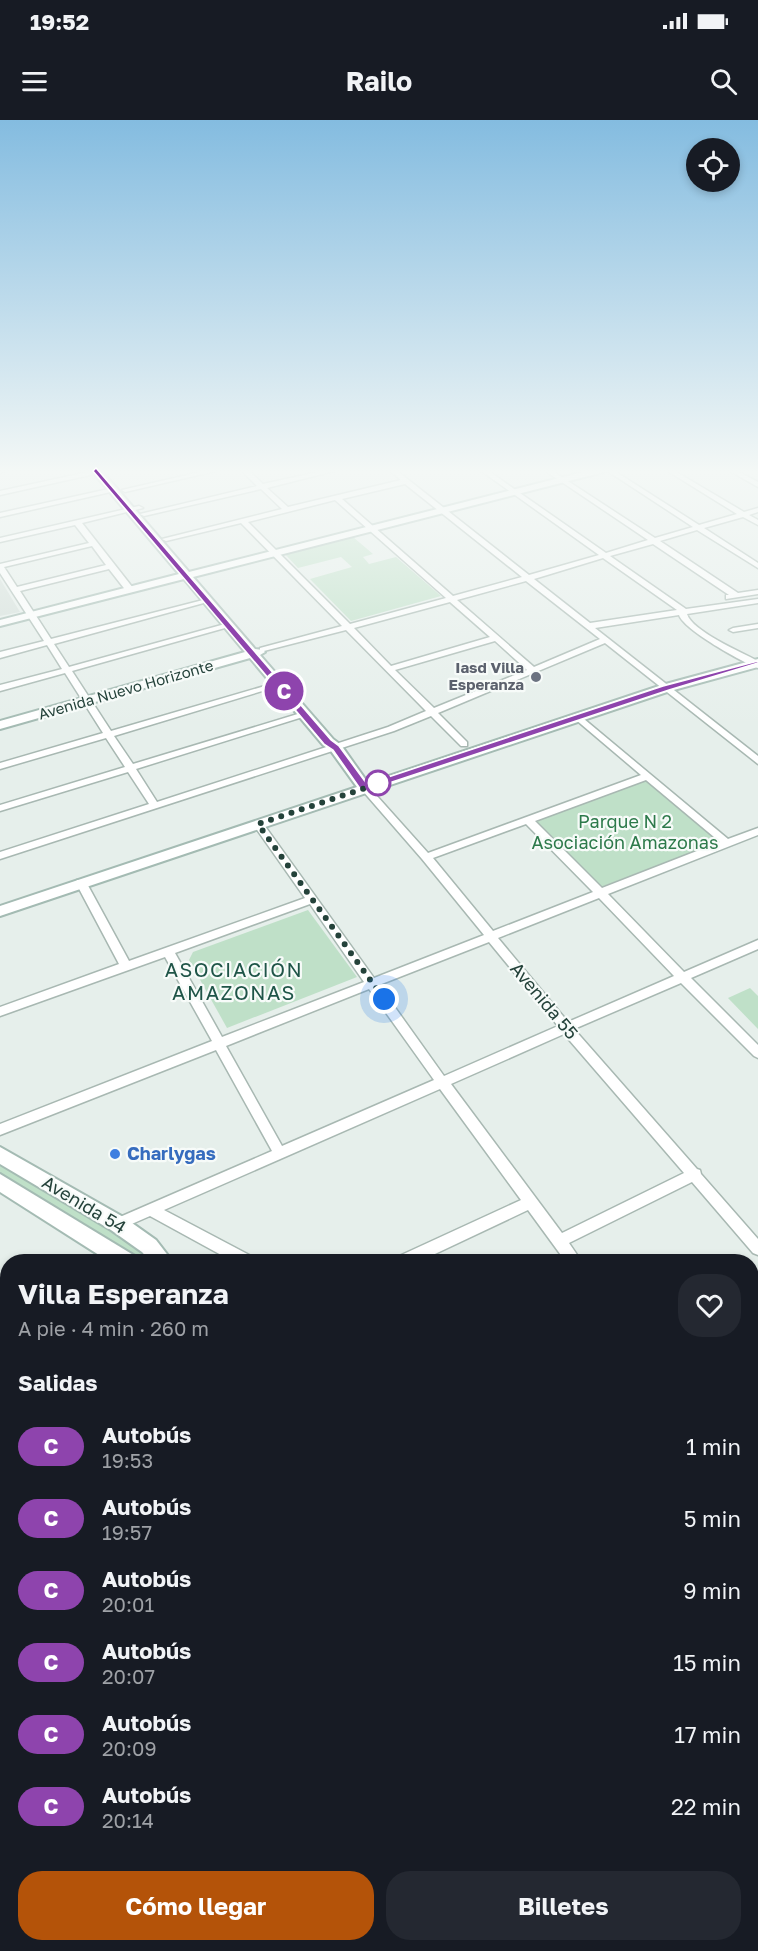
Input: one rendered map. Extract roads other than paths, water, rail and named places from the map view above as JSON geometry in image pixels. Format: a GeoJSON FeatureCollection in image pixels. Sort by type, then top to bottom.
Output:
{"type":"FeatureCollection","features":[{"type":"Feature","properties":{"kind":"street"},"geometry":{"type":"LineString","coordinates":[[45,555],[0,566],[65,670],[155,806]]}},
{"type":"Feature","properties":{"kind":"street"},"geometry":{"type":"LineString","coordinates":[[102,555],[130,590]]}},
{"type":"Feature","properties":{"kind":"street","name":"Avenida 55"},"geometry":{"type":"LineString","coordinates":[[174,555],[258,652],[341,741],[336,748]]}},
{"type":"Feature","properties":{"kind":"street","name":"Avenida 55"},"geometry":{"type":"LineString","coordinates":[[177,555],[207,601],[228,626],[258,652],[278,685],[336,748],[364,788],[426,857],[566,1028],[758,1249]]}},
{"type":"Feature","properties":{"kind":"street"},"geometry":{"type":"LineString","coordinates":[[0,623],[266,555]]}},
{"type":"Feature","properties":{"kind":"street"},"geometry":{"type":"LineString","coordinates":[[277,555],[464,744]]}},
{"type":"Feature","properties":{"kind":"street"},"geometry":{"type":"LineString","coordinates":[[402,555],[534,671]]}},
{"type":"Feature","properties":{"kind":"street"},"geometry":{"type":"LineString","coordinates":[[500,555],[758,761]]}},
{"type":"Feature","properties":{"kind":"street"},"geometry":{"type":"LineString","coordinates":[[258,652],[601,555]]}},
{"type":"Feature","properties":{"kind":"street"},"geometry":{"type":"LineString","coordinates":[[604,555],[682,610],[685,620],[696,630],[757,664]]}},
{"type":"Feature","properties":{"kind":"street"},"geometry":{"type":"LineString","coordinates":[[676,555],[735,596]]}},
{"type":"Feature","properties":{"kind":"street"},"geometry":{"type":"LineString","coordinates":[[741,555],[758,566]]}},
{"type":"Feature","properties":{"kind":"street"},"geometry":{"type":"LineString","coordinates":[[15,590],[111,566]]}},
{"type":"Feature","properties":{"kind":"street"},"geometry":{"type":"LineString","coordinates":[[674,605],[758,592]]}},
{"type":"Feature","properties":{"kind":"street"},"geometry":{"type":"LineString","coordinates":[[0,655],[207,601]]}},
{"type":"Feature","properties":{"kind":"street"},"geometry":{"type":"LineString","coordinates":[[589,626],[674,614],[682,610],[758,601]]}},
{"type":"Feature","properties":{"kind":"street"},"geometry":{"type":"LineString","coordinates":[[0,688],[228,626]]}},
{"type":"Feature","properties":{"kind":"street"},"geometry":{"type":"LineString","coordinates":[[733,630],[758,626]]}},
{"type":"Feature","properties":{"kind":"street"},"geometry":{"type":"LineString","coordinates":[[389,669],[495,638]]}},
{"type":"Feature","properties":{"kind":"street"},"geometry":{"type":"LineString","coordinates":[[0,856],[336,748],[433,713],[606,640]]}},
{"type":"Feature","properties":{"kind":"street","name":"Avenida Nuevo Horizonte"},"geometry":{"type":"LineString","coordinates":[[0,725],[258,652]]}},
{"type":"Feature","properties":{"kind":"street"},"geometry":{"type":"LineString","coordinates":[[0,910],[666,688],[757,664]]}},
{"type":"Feature","properties":{"kind":"street"},"geometry":{"type":"LineString","coordinates":[[0,766],[278,685]]}},
{"type":"Feature","properties":{"kind":"street"},"geometry":{"type":"LineString","coordinates":[[0,808],[304,715]]}},
{"type":"Feature","properties":{"kind":"street"},"geometry":{"type":"LineString","coordinates":[[578,717],[727,843]]}},
{"type":"Feature","properties":{"kind":"street"},"geometry":{"type":"LineString","coordinates":[[426,857],[648,776]]}},
{"type":"Feature","properties":{"kind":"street"},"geometry":{"type":"LineString","coordinates":[[528,820],[601,891],[681,978],[758,1053]]}},
{"type":"Feature","properties":{"kind":"street"},"geometry":{"type":"LineString","coordinates":[[258,824],[442,1083],[569,1254]]}},
{"type":"Feature","properties":{"kind":"street"},"geometry":{"type":"LineString","coordinates":[[0,1130],[758,831]]}},
{"type":"Feature","properties":{"kind":"street"},"geometry":{"type":"LineString","coordinates":[[81,883],[126,966]]}},
{"type":"Feature","properties":{"kind":"street"},"geometry":{"type":"LineString","coordinates":[[0,1011],[313,899]]}},
{"type":"Feature","properties":{"kind":"street"},"geometry":{"type":"LineString","coordinates":[[118,1224],[758,944]]}},
{"type":"Feature","properties":{"kind":"street"},"geometry":{"type":"LineString","coordinates":[[168,951],[280,1154]]}},
{"type":"Feature","properties":{"kind":"street","name":"Avenida 54"},"geometry":{"type":"LineString","coordinates":[[0,1155],[118,1224],[156,1254]]}},
{"type":"Feature","properties":{"kind":"street"},"geometry":{"type":"LineString","coordinates":[[560,1241],[694,1173]]}},
{"type":"Feature","properties":{"kind":"street","name":"Avenida 54"},"geometry":{"type":"LineString","coordinates":[[0,1182],[115,1254]]}},
{"type":"Feature","properties":{"kind":"street"},"geometry":{"type":"LineString","coordinates":[[419,1254],[531,1202]]}},
{"type":"Feature","properties":{"kind":"street"},"geometry":{"type":"LineString","coordinates":[[151,1210],[233,1254]]}},
{"type":"Feature","properties":{"kind":"place","name":"Iasd Villa Esperanza"},"geometry":{"type":"Point","coordinates":[536,677]}},
{"type":"Feature","properties":{"kind":"place","name":"Charlygas"},"geometry":{"type":"Point","coordinates":[115,1154]}},
{"type":"Feature","properties":{"kind":"district","name":"ASOCIACIÓN AMAZONAS"},"geometry":{"type":"Point","coordinates":[234,982]}},
{"type":"Feature","properties":{"kind":"park label","name":"Parque N 2 Asociación Amazonas"},"geometry":{"type":"Point","coordinates":[625,832]}}]}
